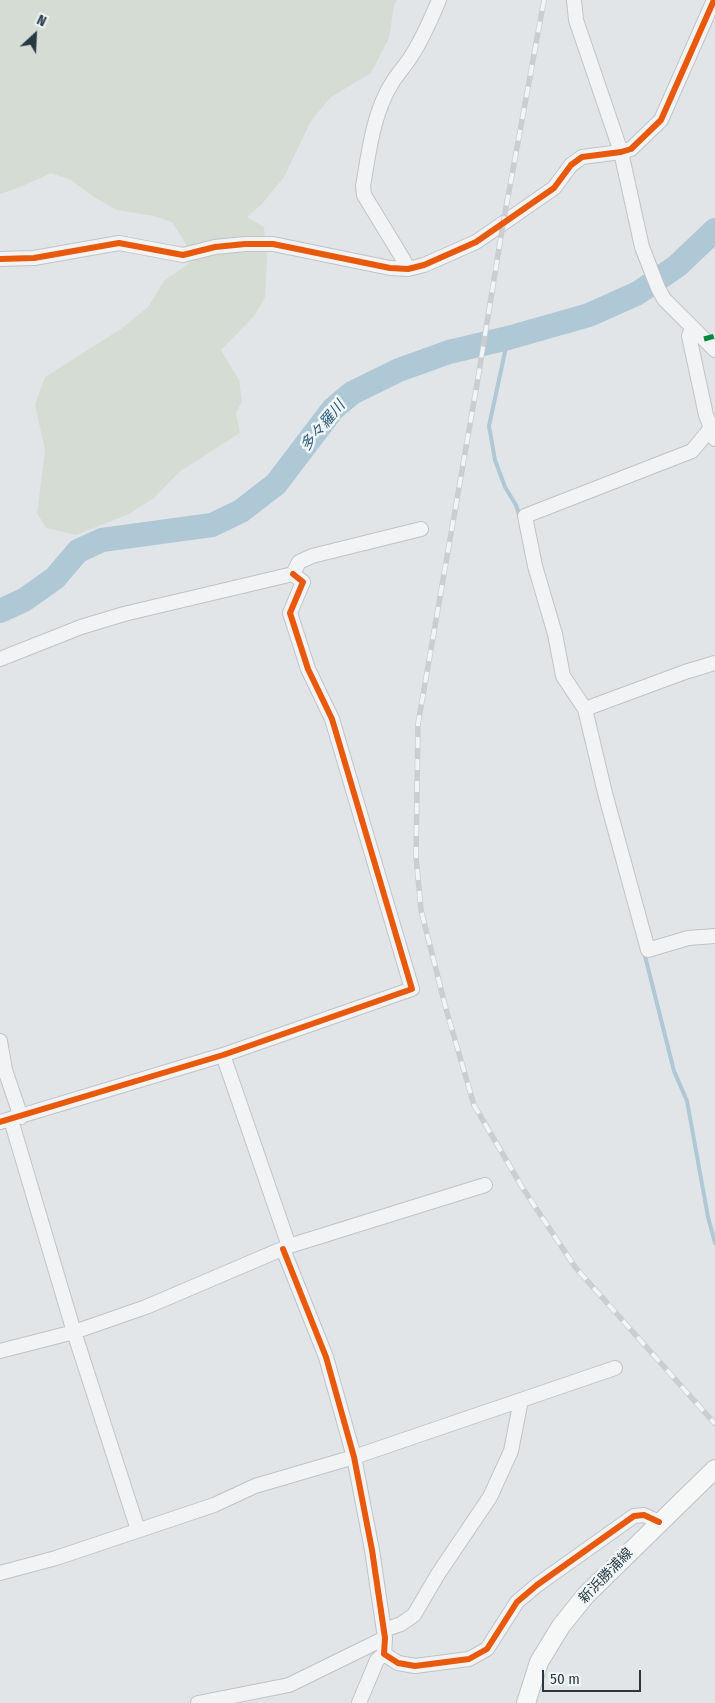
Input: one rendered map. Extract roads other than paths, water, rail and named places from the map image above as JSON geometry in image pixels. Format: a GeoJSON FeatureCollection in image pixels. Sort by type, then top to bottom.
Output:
{"type":"FeatureCollection","features":[{"type":"Feature","properties":{"kind":"main road","name":"新浜勝浦線"},"geometry":{"type":"LineString","coordinates":[[526,1703],[539,1662],[561,1626],[586,1595],[715,1468]]}},
{"type":"Feature","properties":{"kind":"street"},"geometry":{"type":"LineString","coordinates":[[408,269],[364,195],[363,186],[374,130],[383,101],[391,83],[413,54],[439,0]]}},
{"type":"Feature","properties":{"kind":"street"},"geometry":{"type":"LineString","coordinates":[[574,0],[576,20],[621,152],[642,246],[651,271],[664,299],[715,350]]}},
{"type":"Feature","properties":{"kind":"street"},"geometry":{"type":"LineString","coordinates":[[0,259],[34,258],[120,243],[183,255],[215,247],[273,244],[390,268],[408,269],[424,265],[476,242],[554,188],[571,165],[582,157],[621,152],[631,148],[661,120],[714,0]]}},
{"type":"Feature","properties":{"kind":"street"},"geometry":{"type":"LineString","coordinates":[[692,328],[689,336],[706,414],[713,434],[692,452],[525,516],[535,566],[555,634],[563,676],[585,709],[605,793],[648,950],[688,938],[715,936]]}},
{"type":"Feature","properties":{"kind":"street"},"geometry":{"type":"LineString","coordinates":[[0,659],[80,627],[293,574],[299,562],[312,556],[422,529]]}},
{"type":"Feature","properties":{"kind":"street"},"geometry":{"type":"LineString","coordinates":[[11,1120],[223,1055],[412,989],[332,719],[308,670],[290,613],[302,582],[293,574]]}},
{"type":"Feature","properties":{"kind":"street"},"geometry":{"type":"LineString","coordinates":[[585,709],[685,672],[715,664]]}},
{"type":"Feature","properties":{"kind":"street"},"geometry":{"type":"LineString","coordinates":[[0,1041],[11,1120],[74,1332],[138,1530]]}},
{"type":"Feature","properties":{"kind":"street"},"geometry":{"type":"LineString","coordinates":[[223,1055],[286,1247],[326,1357],[354,1457],[372,1550],[384,1634],[384,1654],[377,1660],[359,1703]]}},
{"type":"Feature","properties":{"kind":"street"},"geometry":{"type":"LineString","coordinates":[[0,1351],[74,1332],[146,1307],[286,1247],[485,1185]]}},
{"type":"Feature","properties":{"kind":"street"},"geometry":{"type":"LineString","coordinates":[[0,1573],[56,1558],[214,1505],[255,1486],[354,1457],[614,1368]]}},
{"type":"Feature","properties":{"kind":"street"},"geometry":{"type":"LineString","coordinates":[[198,1703],[289,1686],[384,1634],[414,1614],[438,1574],[490,1497],[510,1451],[521,1400]]}},
{"type":"Feature","properties":{"kind":"street"},"geometry":{"type":"LineString","coordinates":[[384,1654],[398,1663],[415,1666],[469,1659],[487,1649],[517,1602],[536,1586],[634,1516],[644,1516],[659,1522]]}},
{"type":"Feature","properties":{"kind":"waterway","name":"多々羅川"},"geometry":{"type":"LineString","coordinates":[[0,611],[24,600],[55,578],[78,551],[102,540],[212,525],[241,511],[276,484],[333,409],[352,393],[399,370],[449,352],[508,338],[589,315],[638,293],[677,266],[715,230]]}},
{"type":"Feature","properties":{"kind":"waterway"},"geometry":{"type":"LineString","coordinates":[[508,338],[489,426],[495,460],[505,487],[516,505],[520,517]]}},
{"type":"Feature","properties":{"kind":"waterway"},"geometry":{"type":"LineString","coordinates":[[644,952],[674,1071],[687,1101],[708,1217],[715,1243]]}},
{"type":"Feature","properties":{"kind":"railway"},"geometry":{"type":"LineString","coordinates":[[544,0],[503,224],[418,724],[416,856],[421,910],[446,1009],[474,1105],[522,1187],[575,1267],[715,1424]]}}]}
